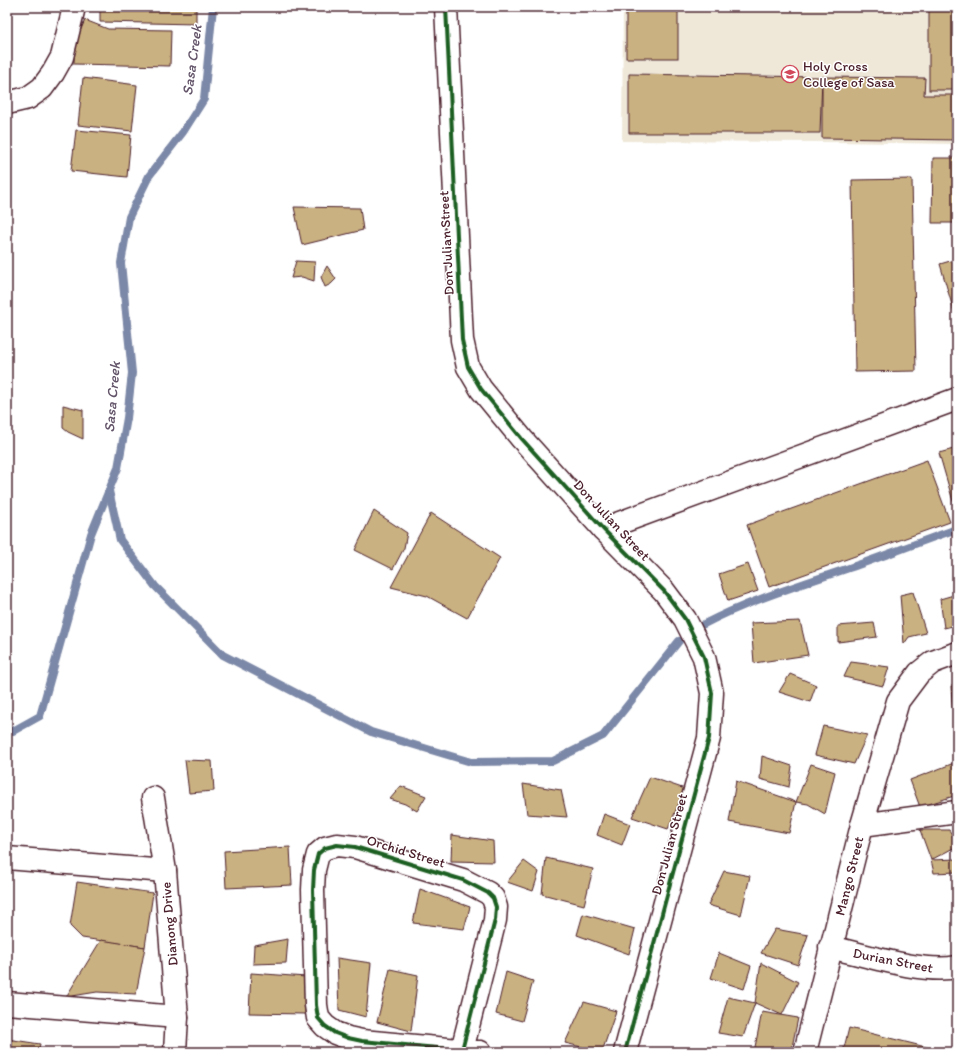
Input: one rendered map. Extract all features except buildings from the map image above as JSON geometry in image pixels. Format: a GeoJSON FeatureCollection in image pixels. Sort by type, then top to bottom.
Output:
{"type":"FeatureCollection","features":[{"type":"Feature","properties":{"kind":"street"},"geometry":{"type":"LineString","coordinates":[[7,103],[28,98],[42,88],[54,73],[62,57],[74,7]]}},
{"type":"Feature","properties":{"kind":"street","name":"Don Julian Street"},"geometry":{"type":"LineString","coordinates":[[446,7],[462,340],[468,367],[481,389],[522,439],[603,530],[664,590],[685,619],[704,657],[712,693],[709,738],[624,1052]]}},
{"type":"Feature","properties":{"kind":"street"},"geometry":{"type":"LineString","coordinates":[[603,530],[957,399]]}},
{"type":"Feature","properties":{"kind":"street","name":"Mango Street"},"geometry":{"type":"LineString","coordinates":[[805,1052],[830,947],[862,825],[898,701],[919,673],[933,662],[957,653]]}},
{"type":"Feature","properties":{"kind":"street","name":"Dianong Drive"},"geometry":{"type":"LineString","coordinates":[[153,798],[164,871],[177,1017],[175,1052]]}},
{"type":"Feature","properties":{"kind":"street"},"geometry":{"type":"LineString","coordinates":[[862,825],[957,812]]}},
{"type":"Feature","properties":{"kind":"street","name":"Orchid Street"},"geometry":{"type":"LineString","coordinates":[[337,845],[355,847],[462,880],[488,893],[493,898],[496,907],[495,920],[471,1051],[362,1041],[335,1033],[325,1026],[318,1018],[316,1005],[313,890],[314,870],[318,854],[325,848],[337,845]]}},
{"type":"Feature","properties":{"kind":"street"},"geometry":{"type":"LineString","coordinates":[[7,858],[164,871]]}},
{"type":"Feature","properties":{"kind":"street","name":"Durian Street"},"geometry":{"type":"LineString","coordinates":[[830,947],[933,969],[957,967]]}},
{"type":"Feature","properties":{"kind":"street"},"geometry":{"type":"LineString","coordinates":[[7,1003],[177,1017]]}},
{"type":"Feature","properties":{"kind":"shaded area","name":"Holy Cross College of Sasa"},"geometry":{"type":"Polygon","coordinates":[[[623,7],[957,7],[957,144],[622,141],[623,7]]]}},
{"type":"Feature","properties":{"kind":"waterway","name":"Sasa Creek"},"geometry":{"type":"LineString","coordinates":[[7,731],[13,731],[40,716],[91,534],[118,468],[127,418],[132,373],[121,263],[129,217],[149,176],[183,132],[204,99],[213,7]]}},
{"type":"Feature","properties":{"kind":"waterway"},"geometry":{"type":"LineString","coordinates":[[109,491],[120,540],[155,586],[223,655],[371,732],[471,762],[553,761],[603,736],[679,641]]}},
{"type":"Feature","properties":{"kind":"waterway"},"geometry":{"type":"LineString","coordinates":[[704,624],[721,615],[775,593],[957,529]]}},
{"type":"Feature","properties":{"kind":"cycle path"},"geometry":{"type":"LineString","coordinates":[[446,7],[462,340],[468,367],[481,389],[522,439],[603,529],[664,591],[685,619],[704,657],[712,693],[709,738],[625,1052]]}},
{"type":"Feature","properties":{"kind":"cycle path"},"geometry":{"type":"LineString","coordinates":[[462,1050],[495,920],[496,907],[493,898],[488,893],[463,880],[355,847],[337,845],[325,848],[318,854],[314,870],[313,890],[316,1005],[318,1018],[325,1026],[335,1033],[362,1041],[480,1052]]}},
{"type":"Feature","properties":{"kind":"place","name":"Holy Cross College of Sasa"},"geometry":{"type":"Point","coordinates":[790,74]}}]}
